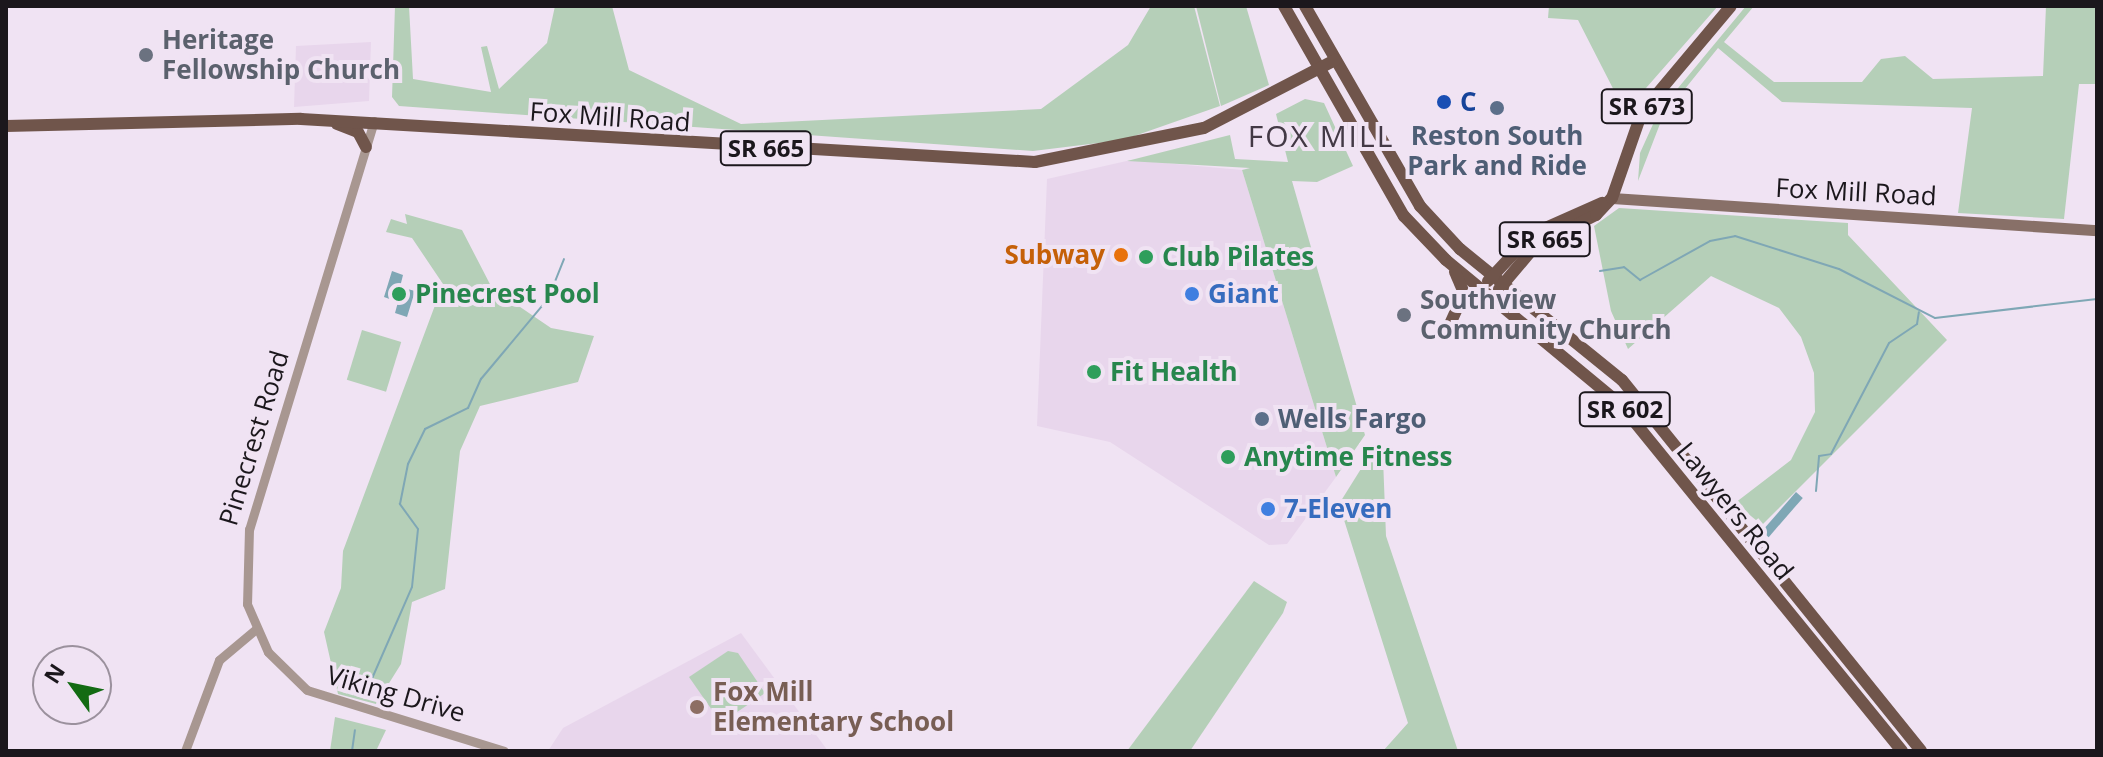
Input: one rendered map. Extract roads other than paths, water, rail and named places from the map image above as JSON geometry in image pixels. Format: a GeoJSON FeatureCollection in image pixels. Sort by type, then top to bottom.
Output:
{"type":"FeatureCollection","features":[{"type":"Feature","properties":{"kind":"main road","name":"SR 602"},"geometry":{"type":"LineString","coordinates":[[1284,6],[1388,194],[1446,260],[1492,298]]}},
{"type":"Feature","properties":{"kind":"main road","name":"SR 602"},"geometry":{"type":"LineString","coordinates":[[1305,6],[1420,206],[1498,279]]}},
{"type":"Feature","properties":{"kind":"main road","name":"SR 673"},"geometry":{"type":"LineString","coordinates":[[1612,198],[1642,112],[1731,6]]}},
{"type":"Feature","properties":{"kind":"main road","name":"Fox Mill Road"},"geometry":{"type":"LineString","coordinates":[[6,126],[374,121],[1035,162],[1193,131],[1335,60]]}},
{"type":"Feature","properties":{"kind":"main road"},"geometry":{"type":"LineString","coordinates":[[322,120],[358,132],[366,147]]}},
{"type":"Feature","properties":{"kind":"main road","name":"Fox Mill Road"},"geometry":{"type":"LineString","coordinates":[[1612,198],[2097,230]]}},
{"type":"Feature","properties":{"kind":"main road","name":"SR 665"},"geometry":{"type":"LineString","coordinates":[[1492,298],[1498,279],[1532,234],[1612,198]]}},
{"type":"Feature","properties":{"kind":"main road"},"geometry":{"type":"LineString","coordinates":[[1446,260],[1464,293],[1446,333]]}},
{"type":"Feature","properties":{"kind":"main road","name":"SR 665"},"geometry":{"type":"LineString","coordinates":[[1481,289],[1498,279]]}},
{"type":"Feature","properties":{"kind":"main road","name":"Lawyers Road"},"geometry":{"type":"LineString","coordinates":[[1498,279],[1622,380],[1921,751]]}},
{"type":"Feature","properties":{"kind":"main road","name":"Lawyers Road"},"geometry":{"type":"LineString","coordinates":[[1492,298],[1632,417],[1902,751]]}},
{"type":"Feature","properties":{"kind":"street","name":"Pinecrest Road"},"geometry":{"type":"LineString","coordinates":[[256,629],[243,578],[249,529],[374,121]]}},
{"type":"Feature","properties":{"kind":"street"},"geometry":{"type":"LineString","coordinates":[[185,751],[212,671],[256,629]]}},
{"type":"Feature","properties":{"kind":"street","name":"Viking Drive"},"geometry":{"type":"LineString","coordinates":[[256,629],[286,673],[325,700],[504,751]]}},
{"type":"Feature","properties":{"kind":"water","name":"Pinecrest Pool"},"geometry":{"type":"Polygon","coordinates":[[[392,271],[403,275],[400,287],[415,291],[407,317],[395,313],[398,302],[384,297],[392,271]]]}},
{"type":"Feature","properties":{"kind":"water"},"geometry":{"type":"Polygon","coordinates":[[[1796,492],[1803,498],[1769,537],[1762,531],[1796,492]]]}},
{"type":"Feature","properties":{"kind":"waterway"},"geometry":{"type":"LineString","coordinates":[[1600,271],[1624,267],[1640,280],[1710,241],[1735,236],[1839,269],[1935,318],[2097,299]]}},
{"type":"Feature","properties":{"kind":"waterway"},"geometry":{"type":"LineString","coordinates":[[367,690],[412,587],[418,529],[400,504],[408,464],[425,429],[468,408],[481,379],[548,299],[564,259]]}},
{"type":"Feature","properties":{"kind":"waterway"},"geometry":{"type":"LineString","coordinates":[[1816,491],[1819,456],[1831,454],[1889,343],[1917,324],[1919,312]]}},
{"type":"Feature","properties":{"kind":"waterway"},"geometry":{"type":"LineString","coordinates":[[352,751],[355,730]]}},
{"type":"Feature","properties":{"kind":"place","name":"Heritage Fellowship Church"},"geometry":{"type":"Point","coordinates":[146,55]}},
{"type":"Feature","properties":{"kind":"place","name":"C"},"geometry":{"type":"Point","coordinates":[1444,102]}},
{"type":"Feature","properties":{"kind":"place","name":"Reston South Park and Ride"},"geometry":{"type":"Point","coordinates":[1497,108]}},
{"type":"Feature","properties":{"kind":"place","name":"Subway"},"geometry":{"type":"Point","coordinates":[1121,255]}},
{"type":"Feature","properties":{"kind":"place","name":"Club Pilates"},"geometry":{"type":"Point","coordinates":[1146,257]}},
{"type":"Feature","properties":{"kind":"place","name":"Pinecrest Pool"},"geometry":{"type":"Point","coordinates":[399,294]}},
{"type":"Feature","properties":{"kind":"place","name":"Giant"},"geometry":{"type":"Point","coordinates":[1192,294]}},
{"type":"Feature","properties":{"kind":"place","name":"Southview Community Church"},"geometry":{"type":"Point","coordinates":[1404,315]}},
{"type":"Feature","properties":{"kind":"place","name":"Fit Health"},"geometry":{"type":"Point","coordinates":[1094,372]}},
{"type":"Feature","properties":{"kind":"place","name":"Wells Fargo"},"geometry":{"type":"Point","coordinates":[1262,419]}},
{"type":"Feature","properties":{"kind":"place","name":"Anytime Fitness"},"geometry":{"type":"Point","coordinates":[1228,457]}},
{"type":"Feature","properties":{"kind":"place","name":"7-Eleven"},"geometry":{"type":"Point","coordinates":[1268,509]}},
{"type":"Feature","properties":{"kind":"place","name":"Fox Mill Elementary School"},"geometry":{"type":"Point","coordinates":[697,707]}},
{"type":"Feature","properties":{"kind":"district","name":"FOX MILL"},"geometry":{"type":"Point","coordinates":[1321,136]}}]}
